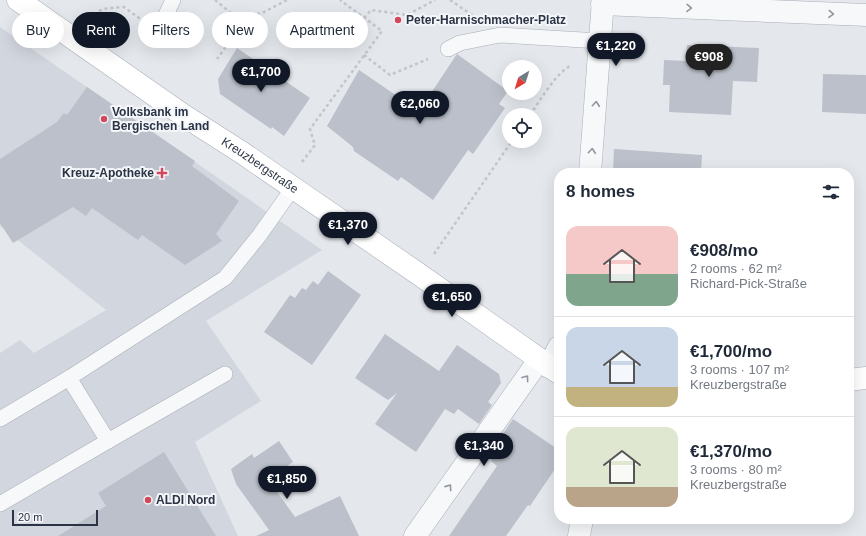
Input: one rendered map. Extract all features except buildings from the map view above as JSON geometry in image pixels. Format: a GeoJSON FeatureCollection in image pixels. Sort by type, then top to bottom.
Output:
{"type":"FeatureCollection","features":[{"type":"Feature","properties":{"kind":"main road","name":"Kreuzbergstraße"},"geometry":{"type":"LineString","coordinates":[[18,0],[72,37]]}},
{"type":"Feature","properties":{"kind":"main road","name":"Kreuzbergstraße"},"geometry":{"type":"LineString","coordinates":[[88,48],[183,115],[241,152],[420,275],[549,367]]}},
{"type":"Feature","properties":{"kind":"main road"},"geometry":{"type":"LineString","coordinates":[[854,379],[866,378]]}},
{"type":"Feature","properties":{"kind":"street"},"geometry":{"type":"LineString","coordinates":[[590,168],[603,2],[866,15]]}},
{"type":"Feature","properties":{"kind":"street"},"geometry":{"type":"LineString","coordinates":[[415,536],[549,367],[554,358]]}},
{"type":"Feature","properties":{"kind":"street"},"geometry":{"type":"LineString","coordinates":[[579,536],[581,524]]}},
{"type":"Feature","properties":{"kind":"lane"},"geometry":{"type":"LineString","coordinates":[[167,12],[172,0]]}},
{"type":"Feature","properties":{"kind":"lane"},"geometry":{"type":"LineString","coordinates":[[448,49],[460,43],[500,35],[600,41]]}},
{"type":"Feature","properties":{"kind":"lane"},"geometry":{"type":"LineString","coordinates":[[0,419],[69,378],[224,278],[259,236],[289,186]]}},
{"type":"Feature","properties":{"kind":"lane"},"geometry":{"type":"LineString","coordinates":[[0,504],[225,374]]}},
{"type":"Feature","properties":{"kind":"lane"},"geometry":{"type":"LineString","coordinates":[[69,378],[108,441]]}},
{"type":"Feature","properties":{"kind":"path"},"geometry":{"type":"LineString","coordinates":[[215,0],[230,12]]}},
{"type":"Feature","properties":{"kind":"path"},"geometry":{"type":"LineString","coordinates":[[264,12],[287,0]]}},
{"type":"Feature","properties":{"kind":"path"},"geometry":{"type":"LineString","coordinates":[[340,0],[356,12]]}},
{"type":"Feature","properties":{"kind":"path"},"geometry":{"type":"LineString","coordinates":[[368,13],[371,10],[407,15],[435,0]]}},
{"type":"Feature","properties":{"kind":"path"},"geometry":{"type":"LineString","coordinates":[[450,0],[479,20]]}},
{"type":"Feature","properties":{"kind":"path"},"geometry":{"type":"LineString","coordinates":[[96,12],[124,7],[138,18]]}},
{"type":"Feature","properties":{"kind":"path"},"geometry":{"type":"LineString","coordinates":[[289,186],[314,146],[310,129],[382,31],[368,21]]}},
{"type":"Feature","properties":{"kind":"path"},"geometry":{"type":"LineString","coordinates":[[217,59],[225,48]]}},
{"type":"Feature","properties":{"kind":"path"},"geometry":{"type":"LineString","coordinates":[[364,55],[390,75],[448,49]]}},
{"type":"Feature","properties":{"kind":"path"},"geometry":{"type":"LineString","coordinates":[[535,108],[556,79],[567,67],[574,64]]}},
{"type":"Feature","properties":{"kind":"path"},"geometry":{"type":"LineString","coordinates":[[420,275],[459,215],[507,148]]}},
{"type":"Feature","properties":{"kind":"shaded area"},"geometry":{"type":"Polygon","coordinates":[[[0,27],[12,35],[12,48],[30,48],[322,250],[206,321],[261,401],[195,442],[238,536],[0,536],[0,353],[20,340],[34,353],[106,310],[0,226],[0,27]]]}},
{"type":"Feature","properties":{"kind":"place","name":"Peter-Harnischmacher-Platz"},"geometry":{"type":"Point","coordinates":[398,20]}},
{"type":"Feature","properties":{"kind":"place","name":"Volksbank im Bergischen Land"},"geometry":{"type":"Point","coordinates":[104,119]}},
{"type":"Feature","properties":{"kind":"place","name":"Kreuz-Apotheke"},"geometry":{"type":"Point","coordinates":[162,173]}},
{"type":"Feature","properties":{"kind":"place","name":"ALDI Nord"},"geometry":{"type":"Point","coordinates":[148,500]}}]}
